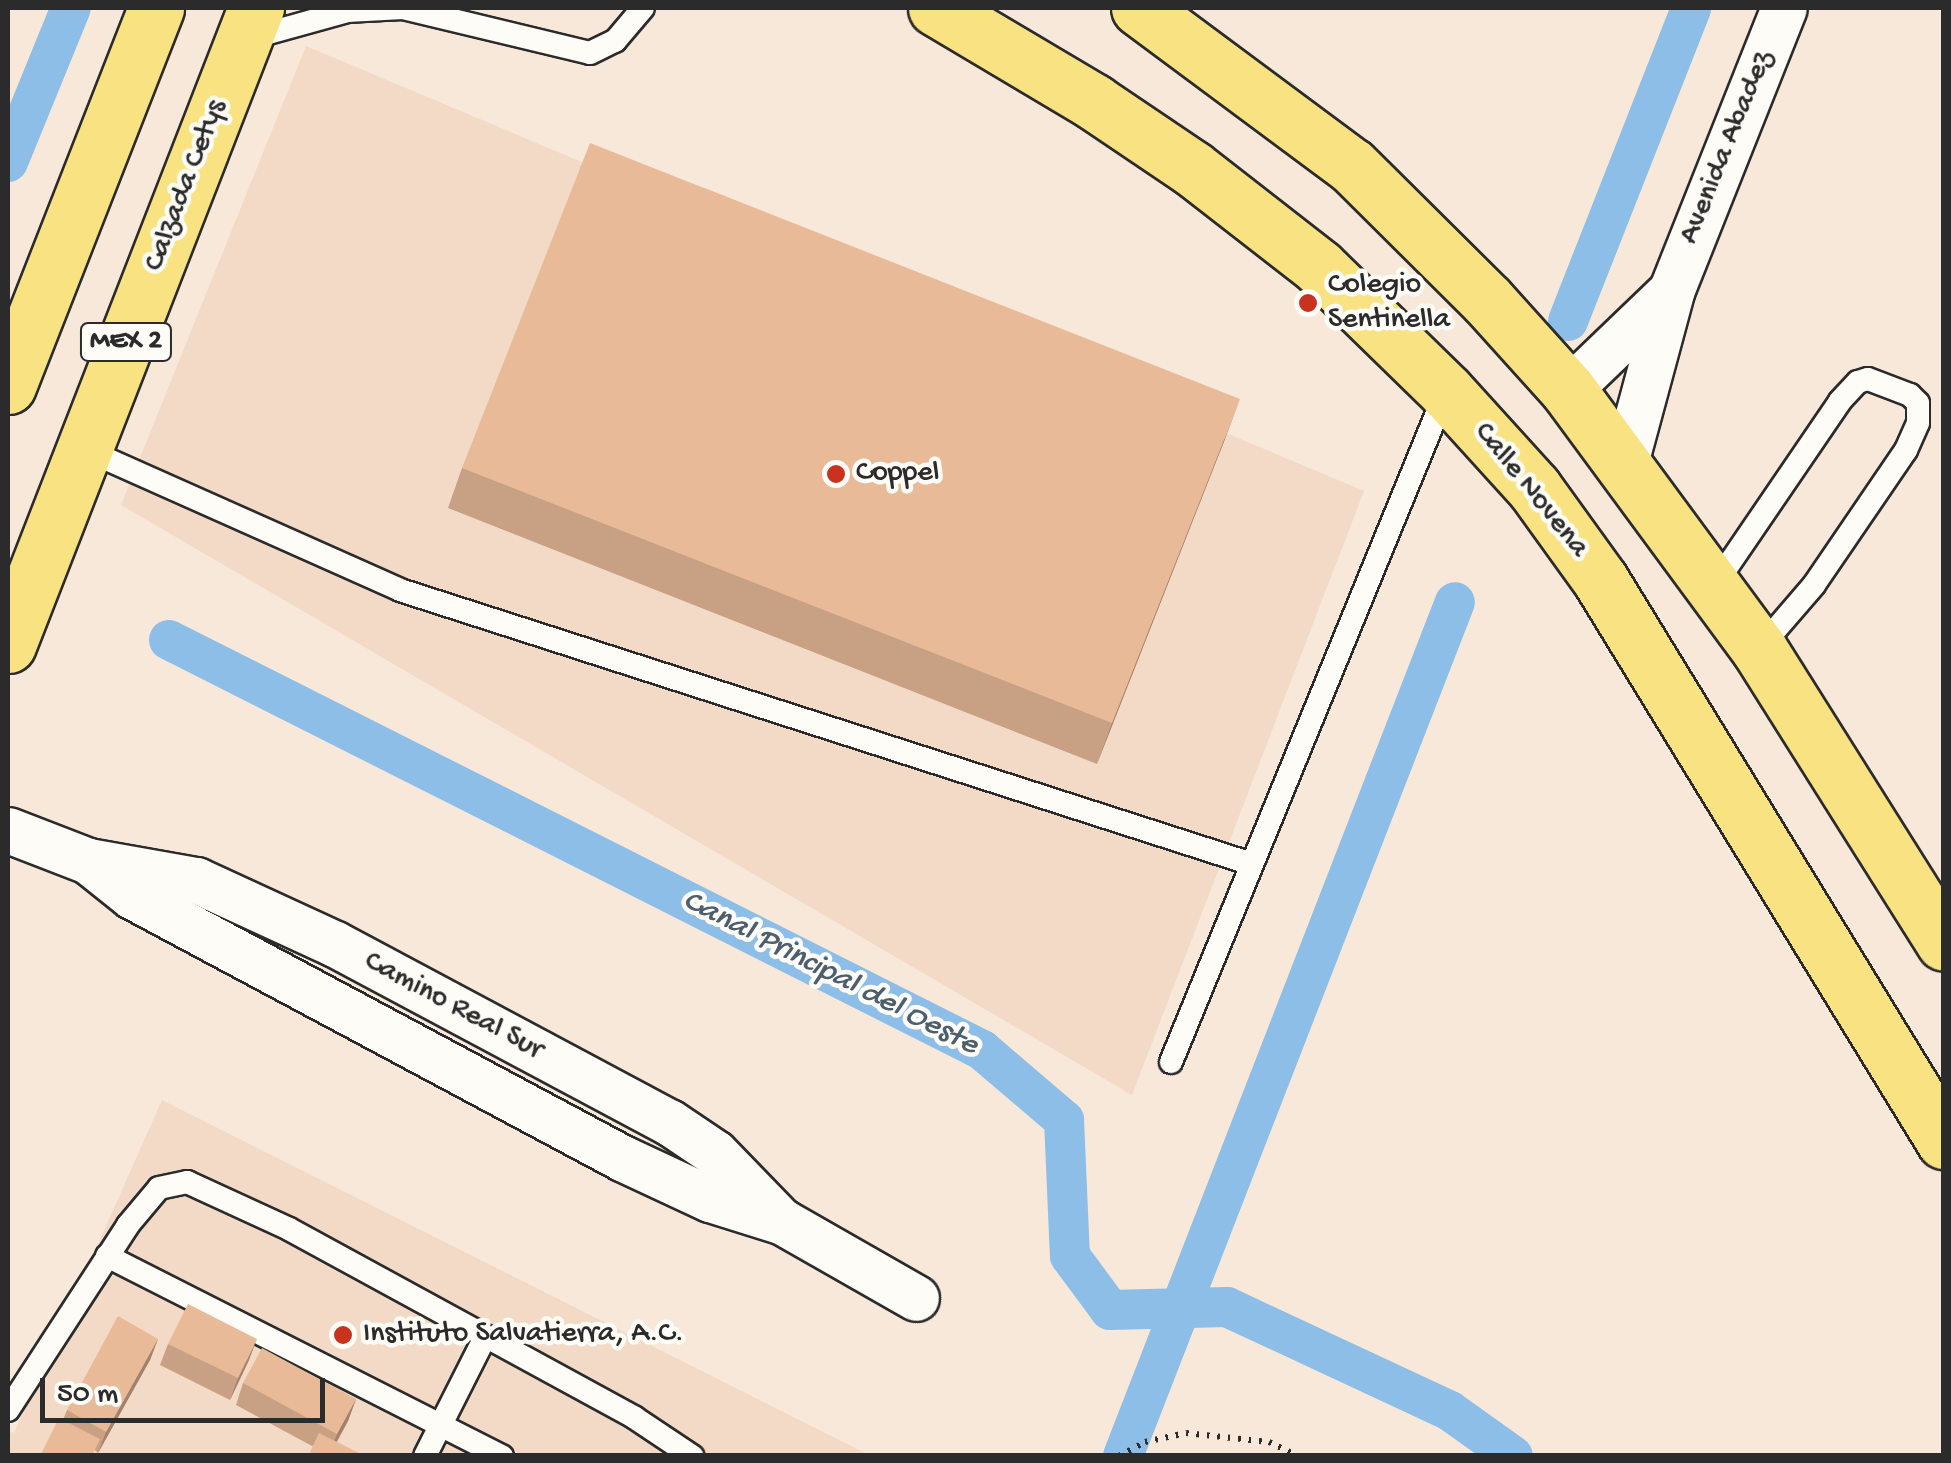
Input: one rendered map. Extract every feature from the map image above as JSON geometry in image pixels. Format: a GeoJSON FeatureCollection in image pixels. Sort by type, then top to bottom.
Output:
{"type":"FeatureCollection","features":[{"type":"Feature","properties":{"kind":"main road","name":"MEX 2"},"geometry":{"type":"LineString","coordinates":[[8,386],[156,8]]}},
{"type":"Feature","properties":{"kind":"main road","name":"Calle Novena"},"geometry":{"type":"LineString","coordinates":[[936,8],[1094,102],[1192,168],[1319,268],[1446,391],[1534,488],[1601,581],[1944,1141]]}},
{"type":"Feature","properties":{"kind":"main road"},"geometry":{"type":"LineString","coordinates":[[1138,8],[1352,166],[1487,300],[1568,390],[1759,650],[1944,943]]}},
{"type":"Feature","properties":{"kind":"main road","name":"Calzada Cetys"},"geometry":{"type":"LineString","coordinates":[[8,644],[254,18]]}},
{"type":"Feature","properties":{"kind":"street","name":"Avenida Abadez"},"geometry":{"type":"LineString","coordinates":[[1625,463],[1672,289],[1784,8]]}},
{"type":"Feature","properties":{"kind":"street","name":"Avenida Abadez"},"geometry":{"type":"LineString","coordinates":[[1568,390],[1672,289]]}},
{"type":"Feature","properties":{"kind":"street","name":"Camino Real Sur"},"geometry":{"type":"LineString","coordinates":[[8,830],[88,860],[148,905],[622,1158],[710,1199],[783,1222],[916,1298]]}},
{"type":"Feature","properties":{"kind":"lane"},"geometry":{"type":"LineString","coordinates":[[254,18],[403,8],[590,53],[615,40],[643,8]]}},
{"type":"Feature","properties":{"kind":"lane"},"geometry":{"type":"LineString","coordinates":[[1714,586],[1840,401],[1858,382],[1868,379],[1910,394],[1918,403],[1918,423],[1906,450],[1814,585],[1759,650]]}},
{"type":"Feature","properties":{"kind":"lane"},"geometry":{"type":"LineString","coordinates":[[1171,1062],[1446,391]]}},
{"type":"Feature","properties":{"kind":"lane"},"geometry":{"type":"LineString","coordinates":[[84,448],[400,590],[1252,864]]}},
{"type":"Feature","properties":{"kind":"lane"},"geometry":{"type":"LineString","coordinates":[[8,1410],[107,1256],[159,1188],[188,1182],[289,1229],[635,1418],[692,1456]]}},
{"type":"Feature","properties":{"kind":"lane"},"geometry":{"type":"LineString","coordinates":[[107,1256],[502,1456]]}},
{"type":"Feature","properties":{"kind":"lane"},"geometry":{"type":"LineString","coordinates":[[424,1456],[485,1338]]}},
{"type":"Feature","properties":{"kind":"path"},"geometry":{"type":"LineString","coordinates":[[1119,1456],[1145,1442],[1186,1434],[1269,1442],[1298,1456]]}},
{"type":"Feature","properties":{"kind":"shaded area"},"geometry":{"type":"Polygon","coordinates":[[[306,46],[1364,491],[1132,1095],[121,505],[306,46]]]}},
{"type":"Feature","properties":{"kind":"shaded area","name":"Instituto Salvatierra, A.C."},"geometry":{"type":"Polygon","coordinates":[[[162,1100],[869,1455],[8,1456],[8,1431],[14,1433],[162,1100]]]}},
{"type":"Feature","properties":{"kind":"building","name":"Coppel"},"geometry":{"type":"Polygon","coordinates":[[[590,143],[1240,399],[1112,723],[462,468],[590,143]]]}},
{"type":"Feature","properties":{"kind":"building"},"geometry":{"type":"Polygon","coordinates":[[[188,1304],[257,1339],[238,1378],[168,1344],[188,1304]]]}},
{"type":"Feature","properties":{"kind":"building"},"geometry":{"type":"Polygon","coordinates":[[[118,1316],[158,1339],[106,1432],[67,1410],[118,1316]]]}},
{"type":"Feature","properties":{"kind":"building"},"geometry":{"type":"Polygon","coordinates":[[[262,1348],[356,1399],[337,1434],[243,1383],[262,1348]]]}},
{"type":"Feature","properties":{"kind":"building"},"geometry":{"type":"Polygon","coordinates":[[[59,1418],[100,1439],[92,1456],[40,1456],[59,1418]]]}},
{"type":"Feature","properties":{"kind":"building"},"geometry":{"type":"Polygon","coordinates":[[[319,1433],[361,1454],[361,1456],[308,1456],[319,1433]]]}},
{"type":"Feature","properties":{"kind":"waterway"},"geometry":{"type":"LineString","coordinates":[[8,162],[71,8]]}},
{"type":"Feature","properties":{"kind":"waterway"},"geometry":{"type":"LineString","coordinates":[[1568,321],[1691,8]]}},
{"type":"Feature","properties":{"kind":"waterway"},"geometry":{"type":"LineString","coordinates":[[1123,1456],[1455,602]]}},
{"type":"Feature","properties":{"kind":"waterway","name":"Canal Principal del Oeste"},"geometry":{"type":"LineString","coordinates":[[169,640],[982,1050],[1064,1120],[1070,1256],[1110,1310],[1227,1307],[1450,1411],[1513,1456]]}},
{"type":"Feature","properties":{"kind":"place","name":"Colegio Sentinella"},"geometry":{"type":"Point","coordinates":[1308,303]}},
{"type":"Feature","properties":{"kind":"place","name":"Coppel"},"geometry":{"type":"Point","coordinates":[836,474]}},
{"type":"Feature","properties":{"kind":"place","name":"Instituto Salvatierra, A.C."},"geometry":{"type":"Point","coordinates":[343,1335]}}]}
